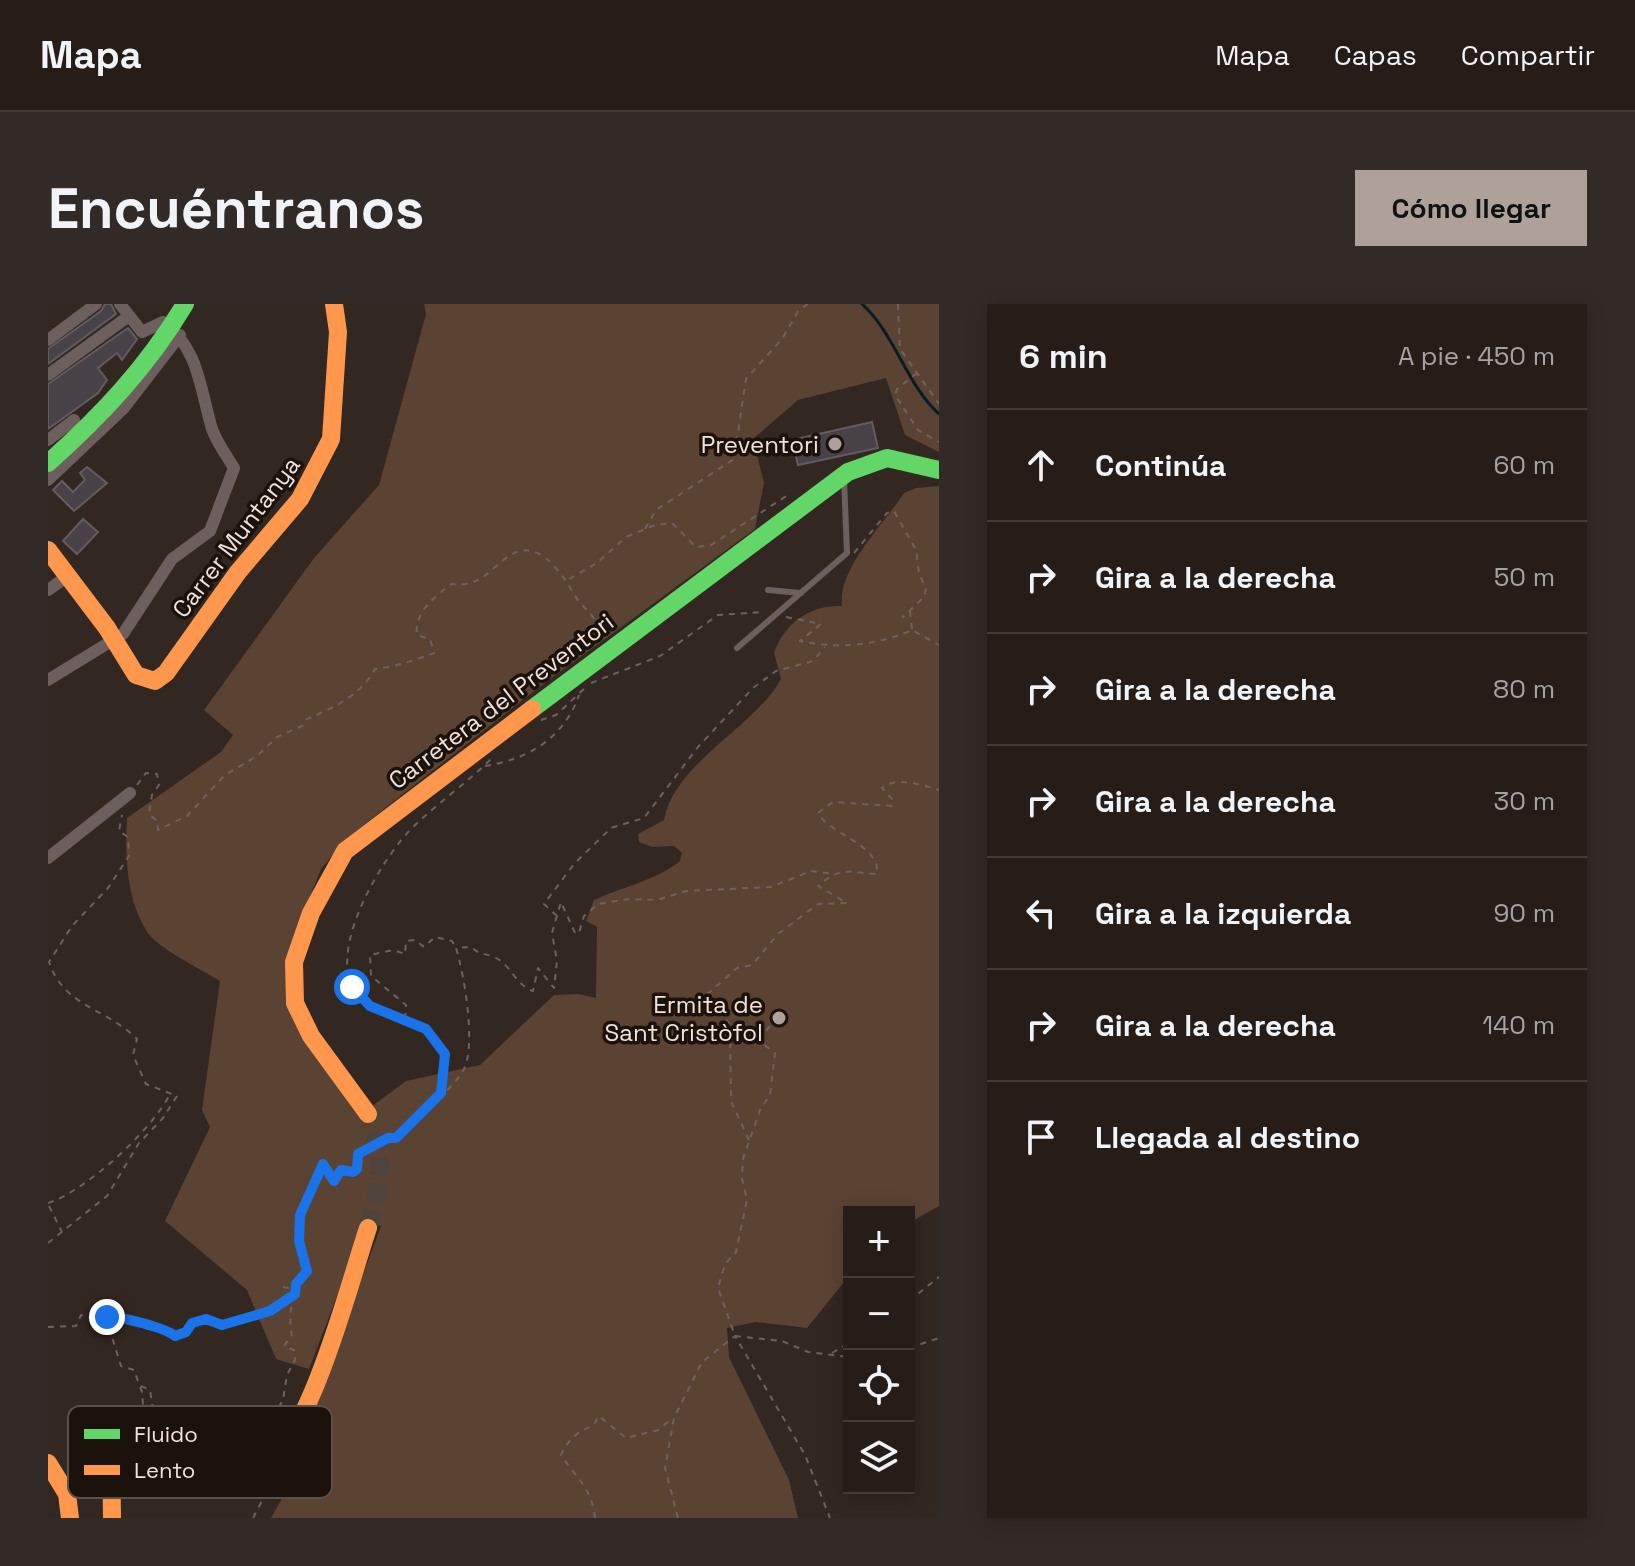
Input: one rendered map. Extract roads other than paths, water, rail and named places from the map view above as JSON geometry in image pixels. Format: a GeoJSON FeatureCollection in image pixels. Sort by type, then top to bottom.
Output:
{"type":"FeatureCollection","features":[{"type":"Feature","properties":{"kind":"street"},"geometry":{"type":"LineString","coordinates":[[48,340],[96,304]]}},
{"type":"Feature","properties":{"kind":"street"},"geometry":{"type":"LineString","coordinates":[[48,680],[113,637],[123,634],[146,605],[172,559],[210,531],[234,468],[213,432],[196,367],[176,332],[163,322],[142,332],[120,304]]}},
{"type":"Feature","properties":{"kind":"street"},"geometry":{"type":"LineString","coordinates":[[48,480],[123,409],[176,332],[185,304]]}},
{"type":"Feature","properties":{"kind":"street","name":"Carrer Muntanya"},"geometry":{"type":"LineString","coordinates":[[113,637],[142,679],[155,681],[166,673],[238,572],[300,499],[331,439],[337,391],[338,332],[334,304]]}},
{"type":"Feature","properties":{"kind":"street"},"geometry":{"type":"LineString","coordinates":[[48,375],[129,316]]}},
{"type":"Feature","properties":{"kind":"street"},"geometry":{"type":"LineString","coordinates":[[48,463],[120,393],[176,332]]}},
{"type":"Feature","properties":{"kind":"street"},"geometry":{"type":"LineString","coordinates":[[48,440],[74,420]]}},
{"type":"Feature","properties":{"kind":"street","name":"Carretera del Preventori"},"geometry":{"type":"LineString","coordinates":[[368,1114],[305,1024],[292,991],[298,947],[324,884],[340,857],[357,840],[603,653],[844,475],[872,459],[894,457],[939,470]]}},
{"type":"Feature","properties":{"kind":"street"},"geometry":{"type":"LineString","coordinates":[[48,550],[113,637]]}},
{"type":"Feature","properties":{"kind":"street"},"geometry":{"type":"LineString","coordinates":[[48,590],[69,575]]}},
{"type":"Feature","properties":{"kind":"street"},"geometry":{"type":"LineString","coordinates":[[48,858],[126,796]]}},
{"type":"Feature","properties":{"kind":"street"},"geometry":{"type":"LineString","coordinates":[[303,1406],[368,1228]]}},
{"type":"Feature","properties":{"kind":"street"},"geometry":{"type":"LineString","coordinates":[[48,1463],[67,1494],[70,1518]]}},
{"type":"Feature","properties":{"kind":"street"},"geometry":{"type":"LineString","coordinates":[[112,1498],[112,1518]]}},
{"type":"Feature","properties":{"kind":"lane"},"geometry":{"type":"LineString","coordinates":[[737,648],[847,553],[844,475]]}},
{"type":"Feature","properties":{"kind":"lane"},"geometry":{"type":"LineString","coordinates":[[768,590],[801,593]]}},
{"type":"Feature","properties":{"kind":"waterway"},"geometry":{"type":"LineString","coordinates":[[862,304],[939,414]]}},
{"type":"Feature","properties":{"kind":"tunnel"},"geometry":{"type":"LineString","coordinates":[[368,1114],[378,1143],[380,1171],[368,1228]]}},
{"type":"Feature","properties":{"kind":"place","name":"Preventori"},"geometry":{"type":"Point","coordinates":[835,444]}},
{"type":"Feature","properties":{"kind":"place","name":"Ermita de Sant Cristòfol"},"geometry":{"type":"Point","coordinates":[779,1018]}}]}
